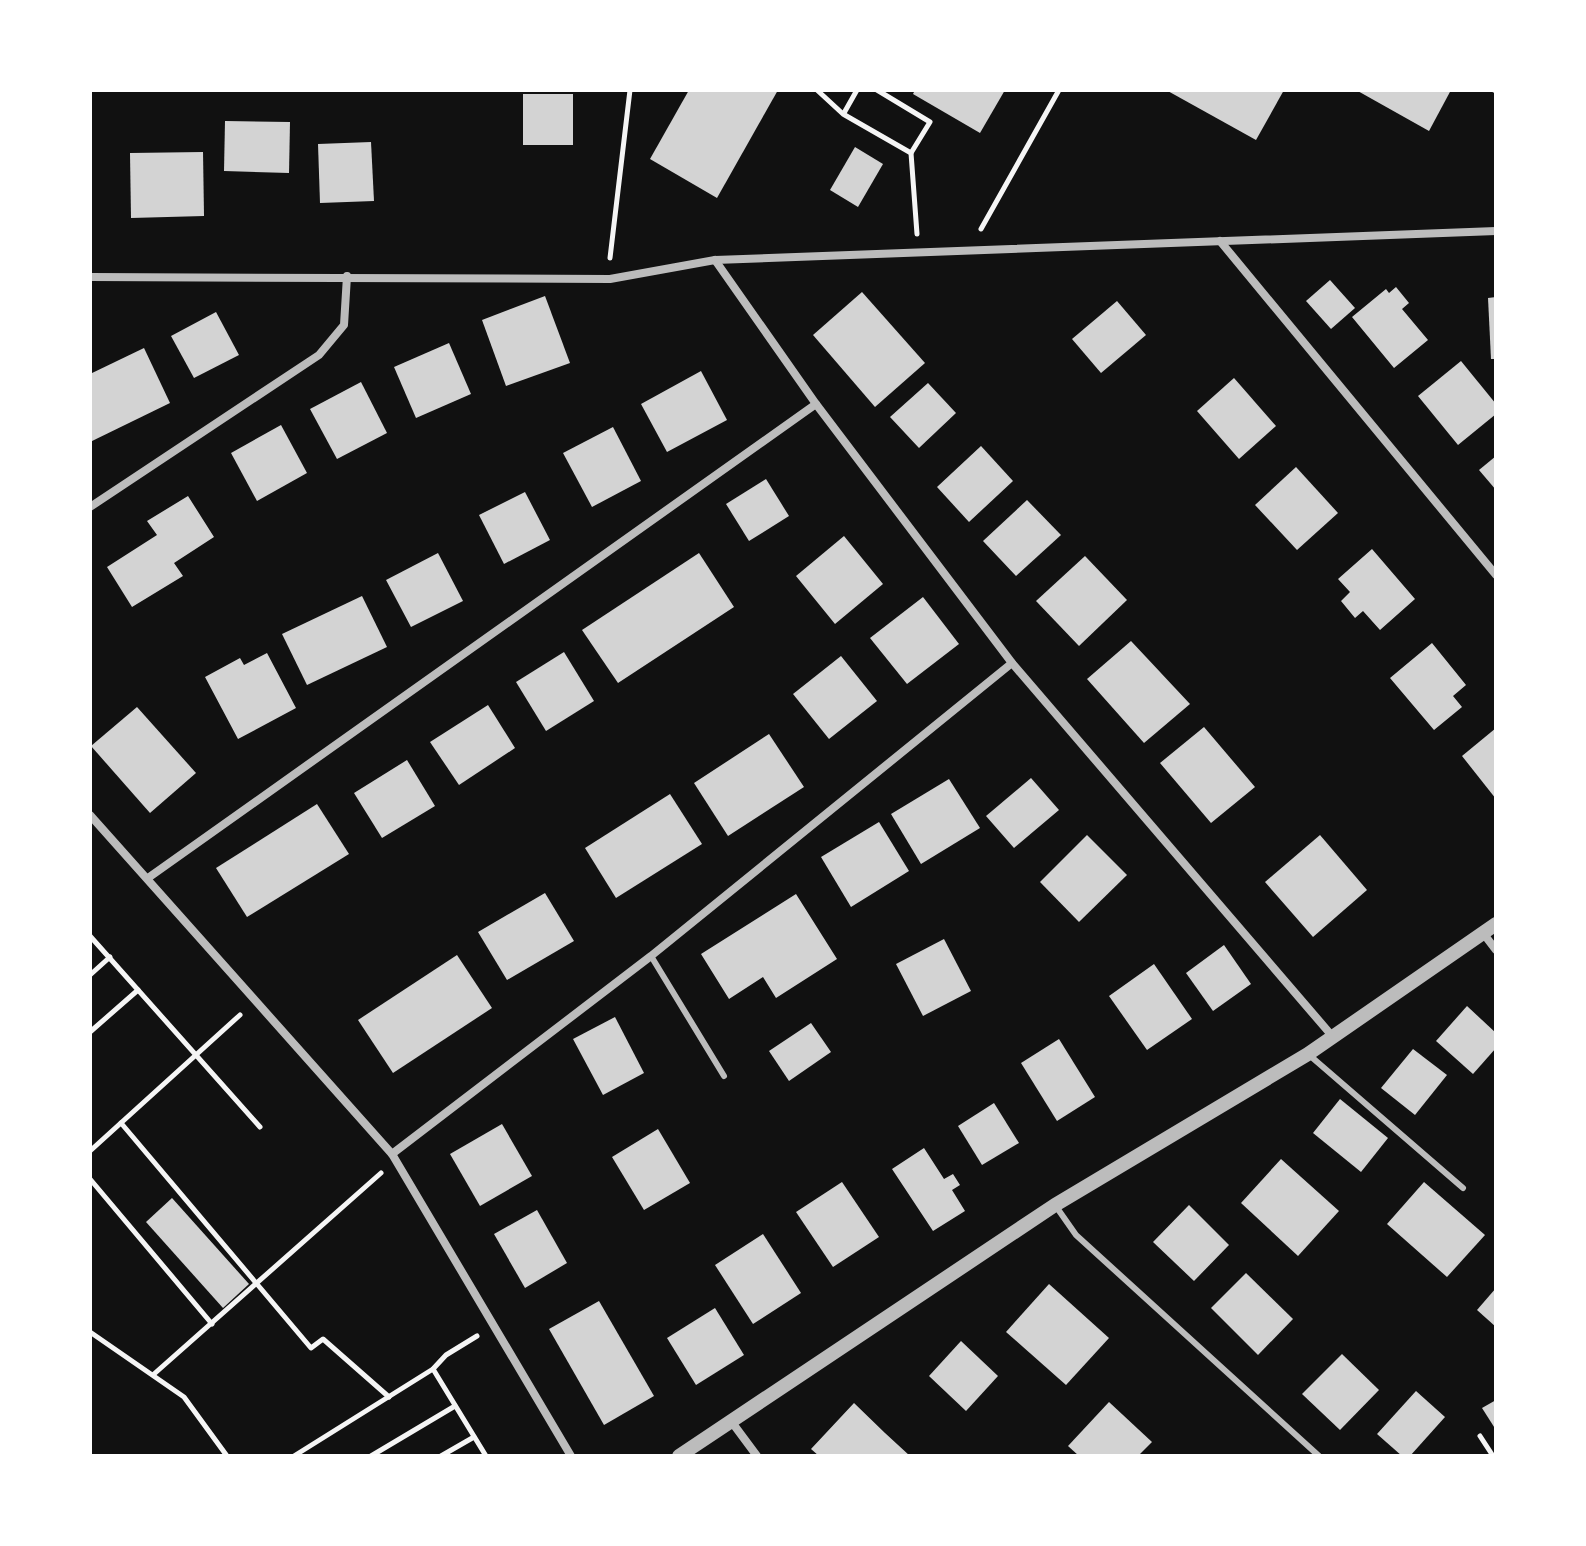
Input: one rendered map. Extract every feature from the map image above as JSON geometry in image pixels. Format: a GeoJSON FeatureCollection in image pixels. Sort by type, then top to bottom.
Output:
{"type":"FeatureCollection","features":[{"type":"Feature","properties":{"kind":"street"},"geometry":{"type":"LineString","coordinates":[[90,277],[610,279],[715,260],[1496,231]]}},
{"type":"Feature","properties":{"kind":"street"},"geometry":{"type":"LineString","coordinates":[[1220,241],[1496,575]]}},
{"type":"Feature","properties":{"kind":"street"},"geometry":{"type":"LineString","coordinates":[[715,260],[816,404],[1012,663],[1333,1037]]}},
{"type":"Feature","properties":{"kind":"street"},"geometry":{"type":"LineString","coordinates":[[90,507],[319,355],[344,325],[347,276]]}},
{"type":"Feature","properties":{"kind":"street"},"geometry":{"type":"LineString","coordinates":[[148,878],[816,404]]}},
{"type":"Feature","properties":{"kind":"street"},"geometry":{"type":"LineString","coordinates":[[394,1157],[651,956],[1012,663]]}},
{"type":"Feature","properties":{"kind":"street"},"geometry":{"type":"LineString","coordinates":[[90,815],[257,999],[394,1157],[571,1456]]}},
{"type":"Feature","properties":{"kind":"street"},"geometry":{"type":"LineString","coordinates":[[679,1456],[1055,1205],[1308,1054],[1496,924]]}},
{"type":"Feature","properties":{"kind":"street"},"geometry":{"type":"LineString","coordinates":[[1483,933],[1496,950]]}},
{"type":"Feature","properties":{"kind":"street"},"geometry":{"type":"LineString","coordinates":[[731,1421],[757,1456]]}},
{"type":"Feature","properties":{"kind":"lane"},"geometry":{"type":"LineString","coordinates":[[651,956],[724,1076]]}},
{"type":"Feature","properties":{"kind":"lane"},"geometry":{"type":"LineString","coordinates":[[1308,1054],[1463,1188]]}},
{"type":"Feature","properties":{"kind":"lane"},"geometry":{"type":"LineString","coordinates":[[1055,1205],[1076,1235],[1319,1456]]}},
{"type":"Feature","properties":{"kind":"path"},"geometry":{"type":"LineString","coordinates":[[610,279],[610,242],[630,90]]}},
{"type":"Feature","properties":{"kind":"path"},"geometry":{"type":"LineString","coordinates":[[817,90],[843,114],[911,153]]}},
{"type":"Feature","properties":{"kind":"path"},"geometry":{"type":"LineString","coordinates":[[843,114],[857,90]]}},
{"type":"Feature","properties":{"kind":"path"},"geometry":{"type":"LineString","coordinates":[[877,90],[930,122],[911,153],[918,253]]}},
{"type":"Feature","properties":{"kind":"path"},"geometry":{"type":"LineString","coordinates":[[969,251],[1059,90]]}},
{"type":"Feature","properties":{"kind":"path"},"geometry":{"type":"LineString","coordinates":[[90,936],[260,1127]]}},
{"type":"Feature","properties":{"kind":"path"},"geometry":{"type":"LineString","coordinates":[[90,975],[110,957]]}},
{"type":"Feature","properties":{"kind":"path"},"geometry":{"type":"LineString","coordinates":[[90,1032],[138,990]]}},
{"type":"Feature","properties":{"kind":"path"},"geometry":{"type":"LineString","coordinates":[[90,1151],[257,999]]}},
{"type":"Feature","properties":{"kind":"path"},"geometry":{"type":"LineString","coordinates":[[121,1123],[311,1348],[323,1339],[389,1397]]}},
{"type":"Feature","properties":{"kind":"path"},"geometry":{"type":"LineString","coordinates":[[154,1374],[394,1157]]}},
{"type":"Feature","properties":{"kind":"path"},"geometry":{"type":"LineString","coordinates":[[90,1179],[212,1324]]}},
{"type":"Feature","properties":{"kind":"path"},"geometry":{"type":"LineString","coordinates":[[294,1456],[433,1369],[446,1355],[495,1326]]}},
{"type":"Feature","properties":{"kind":"path"},"geometry":{"type":"LineString","coordinates":[[90,1332],[184,1397],[227,1456]]}},
{"type":"Feature","properties":{"kind":"path"},"geometry":{"type":"LineString","coordinates":[[433,1369],[486,1456]]}},
{"type":"Feature","properties":{"kind":"path"},"geometry":{"type":"LineString","coordinates":[[371,1456],[455,1406]]}},
{"type":"Feature","properties":{"kind":"path"},"geometry":{"type":"LineString","coordinates":[[1480,1436],[1493,1456]]}},
{"type":"Feature","properties":{"kind":"path"},"geometry":{"type":"LineString","coordinates":[[441,1456],[474,1437]]}},
{"type":"Feature","properties":{"kind":"building"},"geometry":{"type":"Polygon","coordinates":[[[689,90],[778,90],[717,198],[650,159],[689,90]]]}},
{"type":"Feature","properties":{"kind":"building"},"geometry":{"type":"Polygon","coordinates":[[[915,90],[1005,90],[980,133],[913,94],[915,90]]]}},
{"type":"Feature","properties":{"kind":"building"},"geometry":{"type":"Polygon","coordinates":[[[1166,90],[1284,90],[1256,140],[1166,90]]]}},
{"type":"Feature","properties":{"kind":"building"},"geometry":{"type":"Polygon","coordinates":[[[1356,90],[1451,90],[1429,131],[1356,90]]]}},
{"type":"Feature","properties":{"kind":"building"},"geometry":{"type":"Polygon","coordinates":[[[523,94],[573,94],[573,145],[523,145],[523,94]]]}},
{"type":"Feature","properties":{"kind":"building"},"geometry":{"type":"Polygon","coordinates":[[[225,121],[290,122],[289,173],[224,171],[225,121]]]}},
{"type":"Feature","properties":{"kind":"building"},"geometry":{"type":"Polygon","coordinates":[[[371,142],[374,201],[320,203],[318,144],[371,142]]]}},
{"type":"Feature","properties":{"kind":"building"},"geometry":{"type":"Polygon","coordinates":[[[855,147],[883,164],[858,207],[830,190],[855,147]]]}},
{"type":"Feature","properties":{"kind":"building"},"geometry":{"type":"Polygon","coordinates":[[[203,152],[204,216],[131,218],[130,153],[203,152]]]}},
{"type":"Feature","properties":{"kind":"building"},"geometry":{"type":"Polygon","coordinates":[[[1330,280],[1355,308],[1331,329],[1306,301],[1330,280]]]}},
{"type":"Feature","properties":{"kind":"building"},"geometry":{"type":"Polygon","coordinates":[[[1396,287],[1409,303],[1402,309],[1428,340],[1394,368],[1352,317],[1386,289],[1389,293],[1396,287]]]}},
{"type":"Feature","properties":{"kind":"building"},"geometry":{"type":"Polygon","coordinates":[[[862,292],[925,363],[875,407],[813,335],[862,292]]]}},
{"type":"Feature","properties":{"kind":"building"},"geometry":{"type":"Polygon","coordinates":[[[545,296],[570,363],[506,386],[482,320],[545,296]]]}},
{"type":"Feature","properties":{"kind":"building"},"geometry":{"type":"Polygon","coordinates":[[[1496,297],[1496,359],[1491,359],[1488,298],[1496,297]]]}},
{"type":"Feature","properties":{"kind":"building"},"geometry":{"type":"Polygon","coordinates":[[[1117,301],[1146,335],[1101,373],[1072,339],[1117,301]]]}},
{"type":"Feature","properties":{"kind":"building"},"geometry":{"type":"Polygon","coordinates":[[[216,312],[239,355],[194,378],[171,336],[216,312]]]}},
{"type":"Feature","properties":{"kind":"building"},"geometry":{"type":"Polygon","coordinates":[[[449,343],[471,394],[416,418],[394,367],[449,343]]]}},
{"type":"Feature","properties":{"kind":"building"},"geometry":{"type":"Polygon","coordinates":[[[144,348],[170,403],[90,442],[90,374],[144,348]]]}},
{"type":"Feature","properties":{"kind":"building"},"geometry":{"type":"Polygon","coordinates":[[[1461,361],[1496,404],[1496,414],[1458,445],[1418,396],[1461,361]]]}},
{"type":"Feature","properties":{"kind":"building"},"geometry":{"type":"Polygon","coordinates":[[[701,371],[727,420],[667,452],[641,404],[701,371]]]}},
{"type":"Feature","properties":{"kind":"building"},"geometry":{"type":"Polygon","coordinates":[[[1234,378],[1276,426],[1239,459],[1197,411],[1234,378]]]}},
{"type":"Feature","properties":{"kind":"building"},"geometry":{"type":"Polygon","coordinates":[[[361,382],[387,433],[337,459],[310,409],[361,382]]]}},
{"type":"Feature","properties":{"kind":"building"},"geometry":{"type":"Polygon","coordinates":[[[928,383],[956,413],[919,448],[890,417],[928,383]]]}},
{"type":"Feature","properties":{"kind":"building"},"geometry":{"type":"Polygon","coordinates":[[[281,425],[307,473],[257,501],[231,453],[281,425]]]}},
{"type":"Feature","properties":{"kind":"building"},"geometry":{"type":"Polygon","coordinates":[[[613,427],[641,481],[592,507],[563,453],[613,427]]]}},
{"type":"Feature","properties":{"kind":"building"},"geometry":{"type":"Polygon","coordinates":[[[981,446],[1013,481],[969,522],[937,487],[981,446]]]}},
{"type":"Feature","properties":{"kind":"building"},"geometry":{"type":"Polygon","coordinates":[[[1496,456],[1496,490],[1479,470],[1496,456]]]}},
{"type":"Feature","properties":{"kind":"building"},"geometry":{"type":"Polygon","coordinates":[[[1296,467],[1338,513],[1297,550],[1255,505],[1296,467]]]}},
{"type":"Feature","properties":{"kind":"building"},"geometry":{"type":"Polygon","coordinates":[[[766,479],[789,516],[749,541],[726,504],[766,479]]]}},
{"type":"Feature","properties":{"kind":"building"},"geometry":{"type":"Polygon","coordinates":[[[525,492],[550,540],[504,564],[479,515],[525,492]]]}},
{"type":"Feature","properties":{"kind":"building"},"geometry":{"type":"Polygon","coordinates":[[[188,496],[214,537],[174,563],[183,576],[132,607],[107,567],[157,535],[147,521],[188,496]]]}},
{"type":"Feature","properties":{"kind":"building"},"geometry":{"type":"Polygon","coordinates":[[[1027,500],[1061,535],[1016,576],[983,541],[1027,500]]]}},
{"type":"Feature","properties":{"kind":"building"},"geometry":{"type":"Polygon","coordinates":[[[844,536],[883,584],[835,624],[796,576],[844,536]]]}},
{"type":"Feature","properties":{"kind":"building"},"geometry":{"type":"Polygon","coordinates":[[[1372,549],[1415,599],[1380,630],[1363,611],[1355,618],[1341,601],[1350,592],[1338,579],[1372,549]]]}},
{"type":"Feature","properties":{"kind":"building"},"geometry":{"type":"Polygon","coordinates":[[[438,553],[463,601],[411,627],[386,580],[438,553]]]}},
{"type":"Feature","properties":{"kind":"building"},"geometry":{"type":"Polygon","coordinates":[[[699,553],[734,607],[618,683],[582,630],[699,553]]]}},
{"type":"Feature","properties":{"kind":"building"},"geometry":{"type":"Polygon","coordinates":[[[1085,556],[1127,600],[1079,646],[1036,601],[1085,556]]]}},
{"type":"Feature","properties":{"kind":"building"},"geometry":{"type":"Polygon","coordinates":[[[362,596],[387,647],[307,685],[282,634],[362,596]]]}},
{"type":"Feature","properties":{"kind":"building"},"geometry":{"type":"Polygon","coordinates":[[[923,597],[959,644],[907,684],[870,638],[923,597]]]}},
{"type":"Feature","properties":{"kind":"building"},"geometry":{"type":"Polygon","coordinates":[[[1131,641],[1190,704],[1144,743],[1087,679],[1131,641]]]}},
{"type":"Feature","properties":{"kind":"building"},"geometry":{"type":"Polygon","coordinates":[[[1432,643],[1466,685],[1453,696],[1462,707],[1434,730],[1390,678],[1432,643]]]}},
{"type":"Feature","properties":{"kind":"building"},"geometry":{"type":"Polygon","coordinates":[[[564,652],[594,701],[546,731],[516,682],[564,652]]]}},
{"type":"Feature","properties":{"kind":"building"},"geometry":{"type":"Polygon","coordinates":[[[267,653],[296,708],[238,739],[205,677],[240,658],[244,665],[267,653]]]}},
{"type":"Feature","properties":{"kind":"building"},"geometry":{"type":"Polygon","coordinates":[[[841,656],[877,701],[829,739],[793,694],[841,656]]]}},
{"type":"Feature","properties":{"kind":"building"},"geometry":{"type":"Polygon","coordinates":[[[488,705],[515,748],[459,785],[430,742],[488,705]]]}},
{"type":"Feature","properties":{"kind":"building"},"geometry":{"type":"Polygon","coordinates":[[[137,707],[196,773],[150,813],[91,746],[137,707]]]}},
{"type":"Feature","properties":{"kind":"building"},"geometry":{"type":"Polygon","coordinates":[[[1204,727],[1255,787],[1211,823],[1160,763],[1204,727]]]}},
{"type":"Feature","properties":{"kind":"building"},"geometry":{"type":"Polygon","coordinates":[[[1496,728],[1496,799],[1462,756],[1496,728]]]}},
{"type":"Feature","properties":{"kind":"building"},"geometry":{"type":"Polygon","coordinates":[[[769,734],[804,787],[728,836],[694,783],[769,734]]]}},
{"type":"Feature","properties":{"kind":"building"},"geometry":{"type":"Polygon","coordinates":[[[407,760],[435,806],[382,838],[354,793],[407,760]]]}},
{"type":"Feature","properties":{"kind":"building"},"geometry":{"type":"Polygon","coordinates":[[[1031,778],[1059,810],[1014,848],[986,816],[1031,778]]]}},
{"type":"Feature","properties":{"kind":"building"},"geometry":{"type":"Polygon","coordinates":[[[949,779],[980,828],[921,864],[891,814],[949,779]]]}},
{"type":"Feature","properties":{"kind":"building"},"geometry":{"type":"Polygon","coordinates":[[[670,794],[702,844],[616,898],[585,848],[670,794]]]}},
{"type":"Feature","properties":{"kind":"building"},"geometry":{"type":"Polygon","coordinates":[[[317,804],[349,854],[247,917],[216,868],[317,804]]]}},
{"type":"Feature","properties":{"kind":"building"},"geometry":{"type":"Polygon","coordinates":[[[879,822],[909,871],[851,907],[821,857],[879,822]]]}},
{"type":"Feature","properties":{"kind":"building"},"geometry":{"type":"Polygon","coordinates":[[[1087,835],[1127,875],[1079,922],[1040,882],[1087,835]]]}},
{"type":"Feature","properties":{"kind":"building"},"geometry":{"type":"Polygon","coordinates":[[[1320,835],[1367,890],[1313,937],[1265,882],[1320,835]]]}},
{"type":"Feature","properties":{"kind":"building"},"geometry":{"type":"Polygon","coordinates":[[[545,893],[574,941],[507,980],[478,932],[545,893]]]}},
{"type":"Feature","properties":{"kind":"building"},"geometry":{"type":"Polygon","coordinates":[[[796,894],[837,959],[776,998],[763,977],[729,999],[701,954],[796,894]]]}},
{"type":"Feature","properties":{"kind":"building"},"geometry":{"type":"Polygon","coordinates":[[[944,939],[971,991],[923,1016],[896,964],[944,939]]]}},
{"type":"Feature","properties":{"kind":"building"},"geometry":{"type":"Polygon","coordinates":[[[1224,945],[1251,984],[1213,1011],[1186,973],[1224,945]]]}},
{"type":"Feature","properties":{"kind":"building"},"geometry":{"type":"Polygon","coordinates":[[[457,955],[492,1008],[393,1073],[358,1020],[457,955]]]}},
{"type":"Feature","properties":{"kind":"building"},"geometry":{"type":"Polygon","coordinates":[[[1154,964],[1192,1019],[1147,1050],[1109,996],[1154,964]]]}},
{"type":"Feature","properties":{"kind":"building"},"geometry":{"type":"Polygon","coordinates":[[[1467,1006],[1496,1033],[1496,1048],[1473,1074],[1436,1041],[1467,1006]]]}},
{"type":"Feature","properties":{"kind":"building"},"geometry":{"type":"Polygon","coordinates":[[[615,1017],[644,1073],[603,1095],[573,1039],[615,1017]]]}},
{"type":"Feature","properties":{"kind":"building"},"geometry":{"type":"Polygon","coordinates":[[[811,1023],[831,1052],[789,1081],[769,1051],[811,1023]]]}},
{"type":"Feature","properties":{"kind":"building"},"geometry":{"type":"Polygon","coordinates":[[[1059,1039],[1095,1097],[1057,1121],[1021,1063],[1059,1039]]]}},
{"type":"Feature","properties":{"kind":"building"},"geometry":{"type":"Polygon","coordinates":[[[1413,1049],[1447,1075],[1415,1115],[1381,1088],[1413,1049]]]}},
{"type":"Feature","properties":{"kind":"building"},"geometry":{"type":"Polygon","coordinates":[[[1340,1099],[1388,1138],[1361,1172],[1313,1133],[1340,1099]]]}},
{"type":"Feature","properties":{"kind":"building"},"geometry":{"type":"Polygon","coordinates":[[[994,1103],[1019,1143],[982,1165],[958,1126],[994,1103]]]}},
{"type":"Feature","properties":{"kind":"building"},"geometry":{"type":"Polygon","coordinates":[[[502,1124],[532,1176],[480,1206],[450,1154],[502,1124]]]}},
{"type":"Feature","properties":{"kind":"building"},"geometry":{"type":"Polygon","coordinates":[[[658,1129],[690,1183],[644,1210],[612,1157],[658,1129]]]}},
{"type":"Feature","properties":{"kind":"building"},"geometry":{"type":"Polygon","coordinates":[[[924,1148],[944,1179],[953,1174],[960,1185],[952,1190],[965,1211],[933,1231],[892,1169],[924,1148]]]}},
{"type":"Feature","properties":{"kind":"building"},"geometry":{"type":"Polygon","coordinates":[[[1281,1159],[1339,1211],[1298,1256],[1241,1203],[1281,1159]]]}},
{"type":"Feature","properties":{"kind":"building"},"geometry":{"type":"Polygon","coordinates":[[[842,1182],[879,1237],[833,1267],[796,1212],[842,1182]]]}},
{"type":"Feature","properties":{"kind":"building"},"geometry":{"type":"Polygon","coordinates":[[[1424,1182],[1485,1235],[1447,1277],[1387,1224],[1424,1182]]]}},
{"type":"Feature","properties":{"kind":"building"},"geometry":{"type":"Polygon","coordinates":[[[172,1198],[249,1284],[223,1308],[146,1222],[172,1198]]]}},
{"type":"Feature","properties":{"kind":"building"},"geometry":{"type":"Polygon","coordinates":[[[1189,1205],[1229,1245],[1194,1281],[1153,1242],[1189,1205]]]}},
{"type":"Feature","properties":{"kind":"building"},"geometry":{"type":"Polygon","coordinates":[[[537,1210],[567,1263],[525,1288],[494,1234],[537,1210]]]}},
{"type":"Feature","properties":{"kind":"building"},"geometry":{"type":"Polygon","coordinates":[[[763,1234],[801,1293],[753,1324],[715,1265],[763,1234]]]}},
{"type":"Feature","properties":{"kind":"building"},"geometry":{"type":"Polygon","coordinates":[[[1246,1273],[1293,1319],[1258,1355],[1211,1308],[1246,1273]]]}},
{"type":"Feature","properties":{"kind":"building"},"geometry":{"type":"Polygon","coordinates":[[[1049,1284],[1109,1338],[1066,1385],[1006,1332],[1049,1284]]]}},
{"type":"Feature","properties":{"kind":"building"},"geometry":{"type":"Polygon","coordinates":[[[1496,1288],[1496,1327],[1477,1310],[1496,1288]]]}},
{"type":"Feature","properties":{"kind":"building"},"geometry":{"type":"Polygon","coordinates":[[[599,1301],[654,1396],[604,1425],[549,1329],[599,1301]]]}},
{"type":"Feature","properties":{"kind":"building"},"geometry":{"type":"Polygon","coordinates":[[[715,1308],[744,1355],[696,1385],[667,1338],[715,1308]]]}},
{"type":"Feature","properties":{"kind":"building"},"geometry":{"type":"Polygon","coordinates":[[[961,1341],[998,1376],[966,1411],[929,1376],[961,1341]]]}},
{"type":"Feature","properties":{"kind":"building"},"geometry":{"type":"Polygon","coordinates":[[[1342,1354],[1379,1390],[1340,1430],[1302,1394],[1342,1354]]]}},
{"type":"Feature","properties":{"kind":"building"},"geometry":{"type":"Polygon","coordinates":[[[1416,1391],[1445,1417],[1410,1456],[1402,1456],[1377,1434],[1416,1391]]]}},
{"type":"Feature","properties":{"kind":"building"},"geometry":{"type":"Polygon","coordinates":[[[1496,1400],[1496,1430],[1482,1408],[1496,1400]]]}},
{"type":"Feature","properties":{"kind":"building"},"geometry":{"type":"Polygon","coordinates":[[[1109,1402],[1152,1442],[1138,1456],[1079,1456],[1068,1446],[1109,1402]]]}},
{"type":"Feature","properties":{"kind":"building"},"geometry":{"type":"Polygon","coordinates":[[[854,1403],[910,1456],[819,1456],[811,1449],[854,1403]]]}}]}
